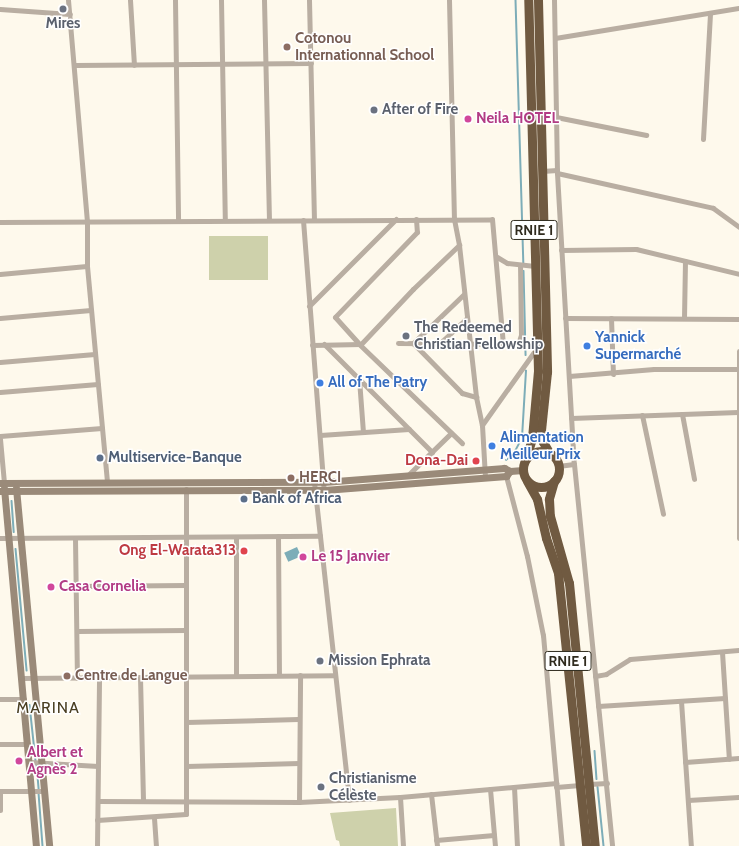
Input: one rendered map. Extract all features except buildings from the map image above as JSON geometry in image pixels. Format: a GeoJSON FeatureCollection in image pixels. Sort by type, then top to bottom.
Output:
{"type":"FeatureCollection","features":[{"type":"Feature","properties":{"kind":"highway","name":"RNIE 1"},"geometry":{"type":"LineString","coordinates":[[528,0],[537,348],[532,438],[523,470],[537,499],[546,538],[558,573],[585,785],[595,846]]}},
{"type":"Feature","properties":{"kind":"highway","name":"RNIE 1"},"geometry":{"type":"LineString","coordinates":[[538,0],[547,372],[541,430],[543,442],[558,466],[549,499],[550,516],[569,583],[585,785],[586,846]]}},
{"type":"Feature","properties":{"kind":"highway"},"geometry":{"type":"LineString","coordinates":[[526,458],[537,451],[550,454]]}},
{"type":"Feature","properties":{"kind":"highway"},"geometry":{"type":"LineString","coordinates":[[527,481],[540,487],[554,481]]}},
{"type":"Feature","properties":{"kind":"street"},"geometry":{"type":"LineString","coordinates":[[68,0],[75,65],[87,221],[87,266],[107,482]]}},
{"type":"Feature","properties":{"kind":"street"},"geometry":{"type":"LineString","coordinates":[[130,0],[134,65]]}},
{"type":"Feature","properties":{"kind":"street"},"geometry":{"type":"LineString","coordinates":[[175,0],[178,221]]}},
{"type":"Feature","properties":{"kind":"street"},"geometry":{"type":"LineString","coordinates":[[221,0],[225,220]]}},
{"type":"Feature","properties":{"kind":"street"},"geometry":{"type":"LineString","coordinates":[[264,0],[269,220]]}},
{"type":"Feature","properties":{"kind":"street"},"geometry":{"type":"LineString","coordinates":[[309,0],[314,220]]}},
{"type":"Feature","properties":{"kind":"street"},"geometry":{"type":"LineString","coordinates":[[449,0],[454,219],[460,245],[469,344],[476,397],[482,425],[485,477]]}},
{"type":"Feature","properties":{"kind":"street"},"geometry":{"type":"LineString","coordinates":[[554,0],[557,171],[574,464],[607,783],[612,846]]}},
{"type":"Feature","properties":{"kind":"street"},"geometry":{"type":"LineString","coordinates":[[0,8],[70,14]]}},
{"type":"Feature","properties":{"kind":"street"},"geometry":{"type":"LineString","coordinates":[[555,38],[739,8]]}},
{"type":"Feature","properties":{"kind":"street"},"geometry":{"type":"LineString","coordinates":[[703,139],[710,13]]}},
{"type":"Feature","properties":{"kind":"street"},"geometry":{"type":"LineString","coordinates":[[75,65],[311,63]]}},
{"type":"Feature","properties":{"kind":"street"},"geometry":{"type":"LineString","coordinates":[[556,116],[646,135]]}},
{"type":"Feature","properties":{"kind":"street"},"geometry":{"type":"LineString","coordinates":[[542,171],[557,171],[713,208],[739,227]]}},
{"type":"Feature","properties":{"kind":"street"},"geometry":{"type":"LineString","coordinates":[[416,219],[417,232],[335,315],[359,344],[462,443]]}},
{"type":"Feature","properties":{"kind":"street"},"geometry":{"type":"LineString","coordinates":[[0,222],[492,219],[497,257],[503,346]]}},
{"type":"Feature","properties":{"kind":"street"},"geometry":{"type":"LineString","coordinates":[[303,220],[324,490]]}},
{"type":"Feature","properties":{"kind":"street"},"geometry":{"type":"LineString","coordinates":[[309,306],[396,220]]}},
{"type":"Feature","properties":{"kind":"street"},"geometry":{"type":"LineString","coordinates":[[312,345],[359,344],[460,245]]}},
{"type":"Feature","properties":{"kind":"street"},"geometry":{"type":"LineString","coordinates":[[561,250],[636,249],[739,274]]}},
{"type":"Feature","properties":{"kind":"street"},"geometry":{"type":"LineString","coordinates":[[497,257],[507,263],[520,266],[535,266]]}},
{"type":"Feature","properties":{"kind":"street"},"geometry":{"type":"LineString","coordinates":[[684,318],[685,261]]}},
{"type":"Feature","properties":{"kind":"street"},"geometry":{"type":"LineString","coordinates":[[0,274],[87,266]]}},
{"type":"Feature","properties":{"kind":"street"},"geometry":{"type":"LineString","coordinates":[[398,343],[503,346],[518,344],[520,342],[520,266]]}},
{"type":"Feature","properties":{"kind":"street"},"geometry":{"type":"LineString","coordinates":[[413,344],[464,294]]}},
{"type":"Feature","properties":{"kind":"street"},"geometry":{"type":"LineString","coordinates":[[0,318],[91,310]]}},
{"type":"Feature","properties":{"kind":"street"},"geometry":{"type":"LineString","coordinates":[[565,318],[739,319]]}},
{"type":"Feature","properties":{"kind":"street"},"geometry":{"type":"LineString","coordinates":[[611,318],[613,374]]}},
{"type":"Feature","properties":{"kind":"street"},"geometry":{"type":"LineString","coordinates":[[438,344],[466,319]]}},
{"type":"Feature","properties":{"kind":"street"},"geometry":{"type":"LineString","coordinates":[[324,344],[432,452]]}},
{"type":"Feature","properties":{"kind":"street"},"geometry":{"type":"LineString","coordinates":[[413,344],[462,393],[476,397]]}},
{"type":"Feature","properties":{"kind":"street"},"geometry":{"type":"LineString","coordinates":[[482,425],[537,348]]}},
{"type":"Feature","properties":{"kind":"street"},"geometry":{"type":"LineString","coordinates":[[739,351],[739,538]]}},
{"type":"Feature","properties":{"kind":"street"},"geometry":{"type":"LineString","coordinates":[[0,362],[95,354]]}},
{"type":"Feature","properties":{"kind":"street"},"geometry":{"type":"LineString","coordinates":[[568,376],[613,374],[654,369],[738,369]]}},
{"type":"Feature","properties":{"kind":"street"},"geometry":{"type":"LineString","coordinates":[[359,379],[363,432]]}},
{"type":"Feature","properties":{"kind":"street"},"geometry":{"type":"LineString","coordinates":[[0,392],[98,384]]}},
{"type":"Feature","properties":{"kind":"street"},"geometry":{"type":"LineString","coordinates":[[571,418],[738,412]]}},
{"type":"Feature","properties":{"kind":"street"},"geometry":{"type":"LineString","coordinates":[[682,414],[694,479]]}},
{"type":"Feature","properties":{"kind":"street"},"geometry":{"type":"LineString","coordinates":[[642,415],[663,514]]}},
{"type":"Feature","properties":{"kind":"street"},"geometry":{"type":"LineString","coordinates":[[0,436],[102,428]]}},
{"type":"Feature","properties":{"kind":"street"},"geometry":{"type":"LineString","coordinates":[[320,435],[409,429]]}},
{"type":"Feature","properties":{"kind":"street"},"geometry":{"type":"LineString","coordinates":[[408,475],[451,433]]}},
{"type":"Feature","properties":{"kind":"street"},"geometry":{"type":"LineString","coordinates":[[0,439],[2,487],[9,538],[33,791],[36,846]]}},
{"type":"Feature","properties":{"kind":"street"},"geometry":{"type":"LineString","coordinates":[[558,466],[574,464]]}},
{"type":"Feature","properties":{"kind":"street"},"geometry":{"type":"LineString","coordinates":[[16,487],[107,482],[323,482],[504,468],[508,474],[543,635],[562,846]]}},
{"type":"Feature","properties":{"kind":"street"},"geometry":{"type":"LineString","coordinates":[[2,487],[186,490],[324,490],[485,477],[508,474],[523,470]]}},
{"type":"Feature","properties":{"kind":"street"},"geometry":{"type":"LineString","coordinates":[[97,820],[154,818],[186,814],[186,482]]}},
{"type":"Feature","properties":{"kind":"street"},"geometry":{"type":"LineString","coordinates":[[314,482],[349,800]]}},
{"type":"Feature","properties":{"kind":"street"},"geometry":{"type":"LineString","coordinates":[[16,487],[49,846]]}},
{"type":"Feature","properties":{"kind":"street"},"geometry":{"type":"LineString","coordinates":[[278,536],[279,675]]}},
{"type":"Feature","properties":{"kind":"street"},"geometry":{"type":"LineString","coordinates":[[0,538],[320,536]]}},
{"type":"Feature","properties":{"kind":"street"},"geometry":{"type":"LineString","coordinates":[[236,537],[236,675]]}},
{"type":"Feature","properties":{"kind":"street"},"geometry":{"type":"LineString","coordinates":[[75,538],[77,678]]}},
{"type":"Feature","properties":{"kind":"street"},"geometry":{"type":"LineString","coordinates":[[76,586],[186,585]]}},
{"type":"Feature","properties":{"kind":"street"},"geometry":{"type":"LineString","coordinates":[[77,630],[186,630]]}},
{"type":"Feature","properties":{"kind":"street"},"geometry":{"type":"LineString","coordinates":[[595,676],[606,674],[630,659],[739,650]]}},
{"type":"Feature","properties":{"kind":"street"},"geometry":{"type":"LineString","coordinates":[[722,652],[729,759]]}},
{"type":"Feature","properties":{"kind":"street"},"geometry":{"type":"LineString","coordinates":[[299,802],[298,719],[300,675]]}},
{"type":"Feature","properties":{"kind":"street"},"geometry":{"type":"LineString","coordinates":[[22,678],[335,675]]}},
{"type":"Feature","properties":{"kind":"street"},"geometry":{"type":"LineString","coordinates":[[97,846],[99,677]]}},
{"type":"Feature","properties":{"kind":"street"},"geometry":{"type":"LineString","coordinates":[[140,677],[143,800]]}},
{"type":"Feature","properties":{"kind":"street"},"geometry":{"type":"LineString","coordinates":[[598,706],[725,698]]}},
{"type":"Feature","properties":{"kind":"street"},"geometry":{"type":"LineString","coordinates":[[0,699],[24,699]]}},
{"type":"Feature","properties":{"kind":"street"},"geometry":{"type":"LineString","coordinates":[[681,700],[691,846]]}},
{"type":"Feature","properties":{"kind":"street"},"geometry":{"type":"LineString","coordinates":[[186,722],[298,719]]}},
{"type":"Feature","properties":{"kind":"street"},"geometry":{"type":"LineString","coordinates":[[0,744],[28,744]]}},
{"type":"Feature","properties":{"kind":"street"},"geometry":{"type":"LineString","coordinates":[[685,762],[739,758]]}},
{"type":"Feature","properties":{"kind":"street"},"geometry":{"type":"LineString","coordinates":[[30,762],[98,766]]}},
{"type":"Feature","properties":{"kind":"street"},"geometry":{"type":"LineString","coordinates":[[186,766],[299,763]]}},
{"type":"Feature","properties":{"kind":"street"},"geometry":{"type":"LineString","coordinates":[[98,801],[186,800],[299,802],[400,797],[514,787],[607,783]]}},
{"type":"Feature","properties":{"kind":"street"},"geometry":{"type":"LineString","coordinates":[[514,787],[518,846]]}},
{"type":"Feature","properties":{"kind":"street"},"geometry":{"type":"LineString","coordinates":[[490,789],[495,846]]}},
{"type":"Feature","properties":{"kind":"street"},"geometry":{"type":"LineString","coordinates":[[0,810],[0,791],[44,791]]}},
{"type":"Feature","properties":{"kind":"street"},"geometry":{"type":"LineString","coordinates":[[431,794],[437,846]]}},
{"type":"Feature","properties":{"kind":"street"},"geometry":{"type":"LineString","coordinates":[[400,797],[403,846]]}},
{"type":"Feature","properties":{"kind":"street"},"geometry":{"type":"LineString","coordinates":[[688,800],[739,797]]}},
{"type":"Feature","properties":{"kind":"street"},"geometry":{"type":"LineString","coordinates":[[154,818],[156,846]]}},
{"type":"Feature","properties":{"kind":"street"},"geometry":{"type":"LineString","coordinates":[[436,840],[494,835]]}},
{"type":"Feature","properties":{"kind":"green space"},"geometry":{"type":"Polygon","coordinates":[[[209,236],[268,236],[268,280],[209,280],[209,236]]]}},
{"type":"Feature","properties":{"kind":"green space"},"geometry":{"type":"Polygon","coordinates":[[[396,808],[398,846],[340,846],[339,841],[336,840],[330,813],[396,808]]]}},
{"type":"Feature","properties":{"kind":"water"},"geometry":{"type":"Polygon","coordinates":[[[297,547],[301,556],[288,562],[284,553],[297,547]]]}},
{"type":"Feature","properties":{"kind":"waterway"},"geometry":{"type":"LineString","coordinates":[[516,0],[524,263]]}},
{"type":"Feature","properties":{"kind":"waterway"},"geometry":{"type":"LineString","coordinates":[[524,271],[526,355]]}},
{"type":"Feature","properties":{"kind":"waterway"},"geometry":{"type":"LineString","coordinates":[[506,460],[513,455],[522,438],[526,371]]}},
{"type":"Feature","properties":{"kind":"waterway"},"geometry":{"type":"LineString","coordinates":[[12,501],[14,532]]}},
{"type":"Feature","properties":{"kind":"waterway"},"geometry":{"type":"LineString","coordinates":[[16,549],[27,671]]}},
{"type":"Feature","properties":{"kind":"waterway"},"geometry":{"type":"LineString","coordinates":[[30,705],[36,761]]}},
{"type":"Feature","properties":{"kind":"waterway"},"geometry":{"type":"LineString","coordinates":[[595,751],[597,779]]}},
{"type":"Feature","properties":{"kind":"waterway"},"geometry":{"type":"LineString","coordinates":[[37,765],[39,789]]}},
{"type":"Feature","properties":{"kind":"waterway"},"geometry":{"type":"LineString","coordinates":[[598,787],[604,846]]}},
{"type":"Feature","properties":{"kind":"waterway"},"geometry":{"type":"LineString","coordinates":[[39,793],[43,846]]}},
{"type":"Feature","properties":{"kind":"place","name":"Mires"},"geometry":{"type":"Point","coordinates":[63,9]}},
{"type":"Feature","properties":{"kind":"place","name":"Cotonou Internationnal School"},"geometry":{"type":"Point","coordinates":[287,47]}},
{"type":"Feature","properties":{"kind":"place","name":"After of Fire"},"geometry":{"type":"Point","coordinates":[374,110]}},
{"type":"Feature","properties":{"kind":"place","name":"Neila HOTEL"},"geometry":{"type":"Point","coordinates":[468,119]}},
{"type":"Feature","properties":{"kind":"place","name":"The Redeemed Christian Fellowship"},"geometry":{"type":"Point","coordinates":[406,336]}},
{"type":"Feature","properties":{"kind":"place","name":"Yannick Supermarché"},"geometry":{"type":"Point","coordinates":[587,346]}},
{"type":"Feature","properties":{"kind":"place","name":"All of The Patry"},"geometry":{"type":"Point","coordinates":[320,383]}},
{"type":"Feature","properties":{"kind":"place","name":"Alimentation Meilleur Prix"},"geometry":{"type":"Point","coordinates":[492,446]}},
{"type":"Feature","properties":{"kind":"place","name":"Multiservice-Banque"},"geometry":{"type":"Point","coordinates":[100,458]}},
{"type":"Feature","properties":{"kind":"place","name":"Dona-Dai"},"geometry":{"type":"Point","coordinates":[476,461]}},
{"type":"Feature","properties":{"kind":"place","name":"HERCI"},"geometry":{"type":"Point","coordinates":[291,478]}},
{"type":"Feature","properties":{"kind":"place","name":"Bank of Africa"},"geometry":{"type":"Point","coordinates":[244,499]}},
{"type":"Feature","properties":{"kind":"place","name":"Ong El-Warata313"},"geometry":{"type":"Point","coordinates":[244,551]}},
{"type":"Feature","properties":{"kind":"place","name":"Le 15 Janvier"},"geometry":{"type":"Point","coordinates":[303,557]}},
{"type":"Feature","properties":{"kind":"place","name":"Casa Cornelia"},"geometry":{"type":"Point","coordinates":[51,587]}},
{"type":"Feature","properties":{"kind":"place","name":"Mission Ephrata"},"geometry":{"type":"Point","coordinates":[320,661]}},
{"type":"Feature","properties":{"kind":"place","name":"Centre de Langue"},"geometry":{"type":"Point","coordinates":[67,676]}},
{"type":"Feature","properties":{"kind":"place","name":"Albert et Agnès 2"},"geometry":{"type":"Point","coordinates":[19,761]}},
{"type":"Feature","properties":{"kind":"place","name":"Christianisme Célèste"},"geometry":{"type":"Point","coordinates":[321,787]}},
{"type":"Feature","properties":{"kind":"district","name":"MARINA"},"geometry":{"type":"Point","coordinates":[48,708]}}]}
